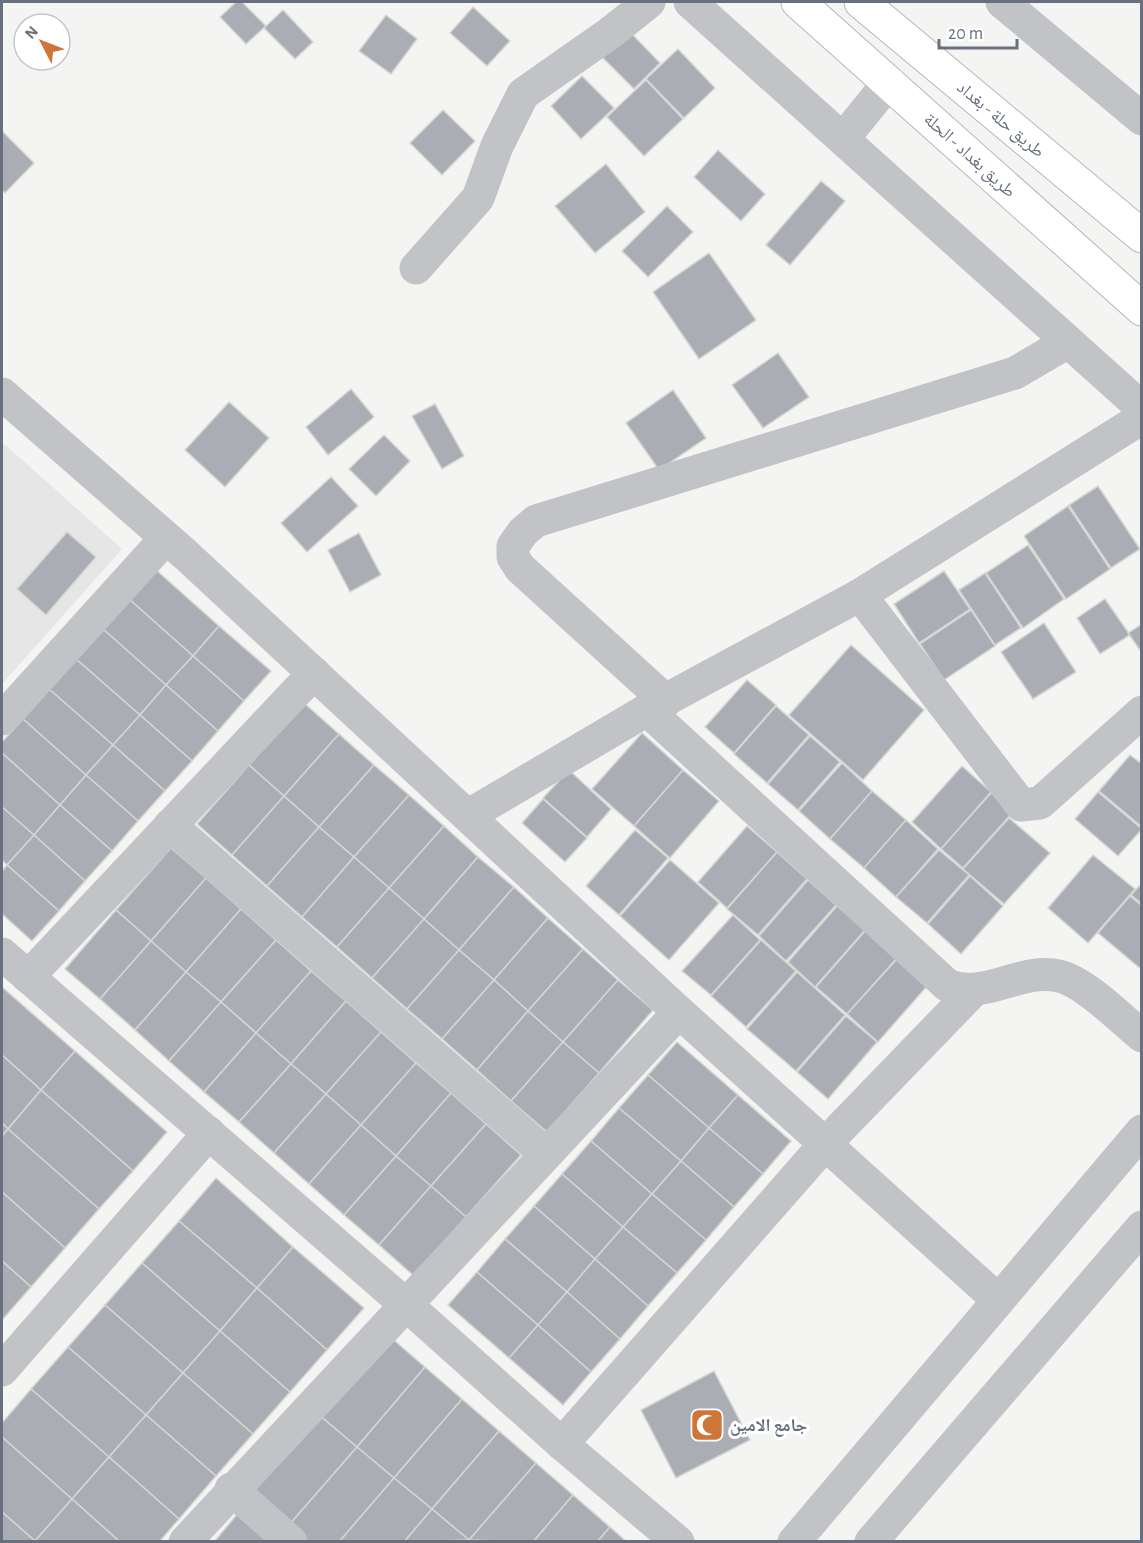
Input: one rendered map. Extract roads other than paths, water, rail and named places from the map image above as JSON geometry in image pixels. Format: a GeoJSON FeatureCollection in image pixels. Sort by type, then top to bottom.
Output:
{"type":"FeatureCollection","features":[{"type":"Feature","properties":{"kind":"main road","name":"طريق بغداد - الحلة"},"geometry":{"type":"LineString","coordinates":[[798,2],[1142,309]]}},
{"type":"Feature","properties":{"kind":"main road","name":"طريق حلة - بغداد"},"geometry":{"type":"LineString","coordinates":[[861,2],[1142,236]]}},
{"type":"Feature","properties":{"kind":"street"},"geometry":{"type":"LineString","coordinates":[[416,268],[478,198],[497,146],[523,94],[610,33],[649,2]]}},
{"type":"Feature","properties":{"kind":"street"},"geometry":{"type":"LineString","coordinates":[[690,2],[1142,408]]}},
{"type":"Feature","properties":{"kind":"street"},"geometry":{"type":"LineString","coordinates":[[1023,8],[1142,119]]}},
{"type":"Feature","properties":{"kind":"street"},"geometry":{"type":"LineString","coordinates":[[843,139],[889,82]]}},
{"type":"Feature","properties":{"kind":"street"},"geometry":{"type":"LineString","coordinates":[[973,992],[947,985],[657,705],[519,568],[513,557],[513,546],[523,532],[536,521],[1016,374],[1068,342]]}},
{"type":"Feature","properties":{"kind":"street"},"geometry":{"type":"LineString","coordinates":[[2,394],[166,538],[469,815],[679,1012],[998,1300]]}},
{"type":"Feature","properties":{"kind":"street"},"geometry":{"type":"LineString","coordinates":[[469,815],[657,705],[860,595],[1142,418]]}},
{"type":"Feature","properties":{"kind":"street"},"geometry":{"type":"LineString","coordinates":[[2,719],[166,538]]}},
{"type":"Feature","properties":{"kind":"street"},"geometry":{"type":"LineString","coordinates":[[860,595],[1021,805],[1040,803],[1142,712]]}},
{"type":"Feature","properties":{"kind":"street"},"geometry":{"type":"LineString","coordinates":[[28,977],[314,673]]}},
{"type":"Feature","properties":{"kind":"street"},"geometry":{"type":"LineString","coordinates":[[170,825],[546,1154]]}},
{"type":"Feature","properties":{"kind":"street"},"geometry":{"type":"LineString","coordinates":[[2,954],[562,1444],[678,1542]]}},
{"type":"Feature","properties":{"kind":"street"},"geometry":{"type":"LineString","coordinates":[[562,1444],[826,1143],[973,992],[1036,974],[1061,977],[1083,989],[1142,1036]]}},
{"type":"Feature","properties":{"kind":"street"},"geometry":{"type":"LineString","coordinates":[[185,1542],[231,1489],[679,1012]]}},
{"type":"Feature","properties":{"kind":"street"},"geometry":{"type":"LineString","coordinates":[[794,1542],[1142,1131]]}},
{"type":"Feature","properties":{"kind":"street"},"geometry":{"type":"LineString","coordinates":[[2,1370],[209,1133]]}},
{"type":"Feature","properties":{"kind":"street"},"geometry":{"type":"LineString","coordinates":[[872,1542],[1142,1227]]}},
{"type":"Feature","properties":{"kind":"street"},"geometry":{"type":"LineString","coordinates":[[231,1489],[291,1542]]}},
{"type":"Feature","properties":{"kind":"place","name":"جامع الامين"},"geometry":{"type":"Point","coordinates":[707,1425]}}]}
